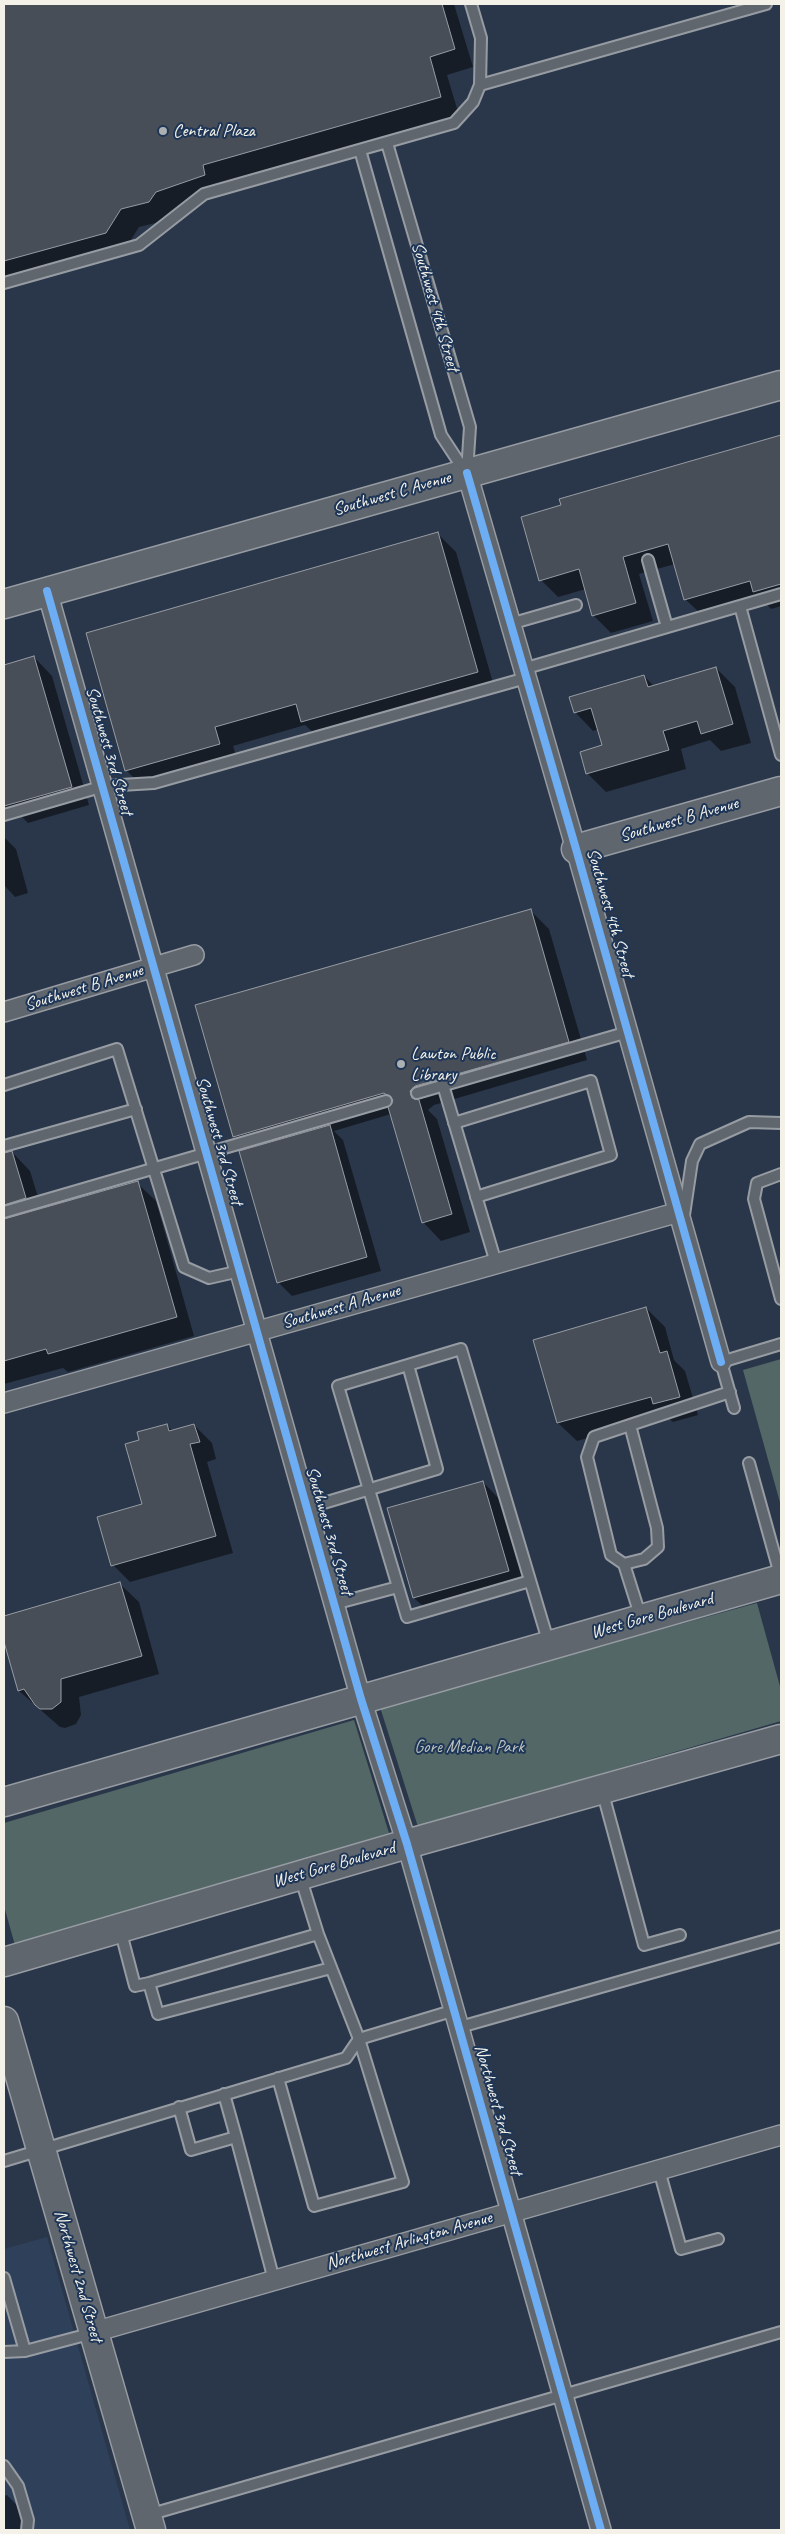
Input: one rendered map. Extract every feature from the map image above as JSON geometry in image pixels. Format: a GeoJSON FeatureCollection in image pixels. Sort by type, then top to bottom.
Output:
{"type":"FeatureCollection","features":[{"type":"Feature","properties":{"kind":"main road","name":"Southwest C Avenue"},"geometry":{"type":"LineString","coordinates":[[4,604],[781,385]]}},
{"type":"Feature","properties":{"kind":"main road","name":"Southwest B Avenue"},"geometry":{"type":"LineString","coordinates":[[576,848],[781,791]]}},
{"type":"Feature","properties":{"kind":"main road","name":"West Gore Boulevard"},"geometry":{"type":"LineString","coordinates":[[4,1802],[781,1579]]}},
{"type":"Feature","properties":{"kind":"main road","name":"West Gore Boulevard"},"geometry":{"type":"LineString","coordinates":[[4,1962],[407,1844],[781,1739]]}},
{"type":"Feature","properties":{"kind":"main road","name":"Northwest 2nd Street"},"geometry":{"type":"LineString","coordinates":[[4,2021],[149,2523]]}},
{"type":"Feature","properties":{"kind":"street","name":"Southwest 4th Street"},"geometry":{"type":"LineString","coordinates":[[467,473],[576,848],[721,1362]]}},
{"type":"Feature","properties":{"kind":"street","name":"Southwest 3rd Street"},"geometry":{"type":"LineString","coordinates":[[48,591],[361,1699]]}},
{"type":"Feature","properties":{"kind":"street","name":"Southwest B Avenue"},"geometry":{"type":"LineString","coordinates":[[4,1012],[194,955]]}},
{"type":"Feature","properties":{"kind":"street","name":"Southwest A Avenue"},"geometry":{"type":"LineString","coordinates":[[4,1403],[496,1263],[681,1218]]}},
{"type":"Feature","properties":{"kind":"street","name":"Northwest 3rd Street"},"geometry":{"type":"LineString","coordinates":[[361,1699],[407,1844],[602,2530]]}},
{"type":"Feature","properties":{"kind":"street","name":"Northwest Arlington Avenue"},"geometry":{"type":"LineString","coordinates":[[94,2332],[781,2135]]}},
{"type":"Feature","properties":{"kind":"lane"},"geometry":{"type":"LineString","coordinates":[[4,283],[139,246],[204,194],[454,123],[473,102],[480,86],[481,38],[471,4]]}},
{"type":"Feature","properties":{"kind":"lane"},"geometry":{"type":"LineString","coordinates":[[480,86],[766,4]]}},
{"type":"Feature","properties":{"kind":"lane","name":"Southwest 4th Street"},"geometry":{"type":"LineString","coordinates":[[388,143],[470,427],[467,473]]}},
{"type":"Feature","properties":{"kind":"lane","name":"Southwest 4th Street"},"geometry":{"type":"LineString","coordinates":[[360,150],[441,434],[467,473]]}},
{"type":"Feature","properties":{"kind":"lane"},"geometry":{"type":"LineString","coordinates":[[648,560],[667,627]]}},
{"type":"Feature","properties":{"kind":"lane"},"geometry":{"type":"LineString","coordinates":[[4,815],[104,786],[154,784],[781,594]]}},
{"type":"Feature","properties":{"kind":"lane"},"geometry":{"type":"LineString","coordinates":[[510,624],[576,605]]}},
{"type":"Feature","properties":{"kind":"lane"},"geometry":{"type":"LineString","coordinates":[[740,606],[781,756]]}},
{"type":"Feature","properties":{"kind":"lane"},"geometry":{"type":"LineString","coordinates":[[417,1093],[628,1032]]}},
{"type":"Feature","properties":{"kind":"lane"},"geometry":{"type":"LineString","coordinates":[[4,1085],[117,1049],[184,1267],[209,1278],[240,1271]]}},
{"type":"Feature","properties":{"kind":"lane"},"geometry":{"type":"LineString","coordinates":[[454,1123],[591,1081],[612,1155],[476,1197]]}},
{"type":"Feature","properties":{"kind":"lane"},"geometry":{"type":"LineString","coordinates":[[442,1086],[496,1263]]}},
{"type":"Feature","properties":{"kind":"lane"},"geometry":{"type":"LineString","coordinates":[[4,1212],[155,1170],[386,1101]]}},
{"type":"Feature","properties":{"kind":"lane"},"geometry":{"type":"LineString","coordinates":[[4,1146],[136,1109]]}},
{"type":"Feature","properties":{"kind":"lane"},"geometry":{"type":"LineString","coordinates":[[681,1218],[692,1161],[700,1144],[749,1122],[781,1123]]}},
{"type":"Feature","properties":{"kind":"lane"},"geometry":{"type":"LineString","coordinates":[[781,1174],[757,1183],[754,1200],[781,1299]]}},
{"type":"Feature","properties":{"kind":"lane"},"geometry":{"type":"LineString","coordinates":[[734,1408],[721,1362],[781,1344]]}},
{"type":"Feature","properties":{"kind":"lane"},"geometry":{"type":"LineString","coordinates":[[530,1581],[407,1618],[338,1386],[461,1349],[550,1645]]}},
{"type":"Feature","properties":{"kind":"lane"},"geometry":{"type":"LineString","coordinates":[[307,1508],[437,1469],[408,1365]]}},
{"type":"Feature","properties":{"kind":"lane"},"geometry":{"type":"LineString","coordinates":[[642,1619],[624,1564],[611,1554],[588,1457],[594,1437],[730,1392]]}},
{"type":"Feature","properties":{"kind":"lane"},"geometry":{"type":"LineString","coordinates":[[624,1564],[644,1559],[658,1548],[657,1528],[630,1425]]}},
{"type":"Feature","properties":{"kind":"lane"},"geometry":{"type":"LineString","coordinates":[[749,1463],[781,1579]]}},
{"type":"Feature","properties":{"kind":"lane"},"geometry":{"type":"LineString","coordinates":[[334,1604],[398,1587]]}},
{"type":"Feature","properties":{"kind":"lane"},"geometry":{"type":"LineString","coordinates":[[602,1789],[644,1945],[680,1935]]}},
{"type":"Feature","properties":{"kind":"lane"},"geometry":{"type":"LineString","coordinates":[[278,2078],[314,2206],[403,2182],[359,2039],[318,1934],[300,1876]]}},
{"type":"Feature","properties":{"kind":"lane"},"geometry":{"type":"LineString","coordinates":[[119,1928],[135,1986],[318,1934]]}},
{"type":"Feature","properties":{"kind":"lane"},"geometry":{"type":"LineString","coordinates":[[4,2162],[179,2107],[346,2058],[359,2039],[457,2019],[781,1936]]}},
{"type":"Feature","properties":{"kind":"lane"},"geometry":{"type":"LineString","coordinates":[[149,1983],[158,2014],[331,1968]]}},
{"type":"Feature","properties":{"kind":"lane"},"geometry":{"type":"LineString","coordinates":[[224,2094],[274,2280]]}},
{"type":"Feature","properties":{"kind":"lane"},"geometry":{"type":"LineString","coordinates":[[179,2107],[191,2150],[236,2137]]}},
{"type":"Feature","properties":{"kind":"lane"},"geometry":{"type":"LineString","coordinates":[[659,2170],[682,2249],[718,2239]]}},
{"type":"Feature","properties":{"kind":"lane"},"geometry":{"type":"LineString","coordinates":[[4,2278],[25,2351]]}},
{"type":"Feature","properties":{"kind":"lane"},"geometry":{"type":"LineString","coordinates":[[4,2352],[25,2351],[94,2332]]}},
{"type":"Feature","properties":{"kind":"lane"},"geometry":{"type":"LineString","coordinates":[[149,2523],[563,2394],[781,2332]]}},
{"type":"Feature","properties":{"kind":"lane"},"geometry":{"type":"LineString","coordinates":[[4,2466],[18,2486],[28,2520],[27,2530]]}},
{"type":"Feature","properties":{"kind":"shaded area"},"geometry":{"type":"Polygon","coordinates":[[[47,2237],[130,2530],[4,2530],[4,2249],[47,2237]]]}},
{"type":"Feature","properties":{"kind":"green space"},"geometry":{"type":"Polygon","coordinates":[[[781,1359],[781,1506],[743,1370],[781,1359]]]}},
{"type":"Feature","properties":{"kind":"green space","name":"Gore Median Park"},"geometry":{"type":"Polygon","coordinates":[[[757,1603],[781,1690],[781,1721],[418,1827],[380,1707],[757,1603]]]}},
{"type":"Feature","properties":{"kind":"green space","name":"Gore Median Park"},"geometry":{"type":"Polygon","coordinates":[[[354,1720],[389,1833],[16,1949],[4,1906],[4,1823],[354,1720]]]}},
{"type":"Feature","properties":{"kind":"building","name":"Central Plaza"},"geometry":{"type":"Polygon","coordinates":[[[4,4],[442,4],[455,49],[430,57],[441,97],[203,165],[205,175],[156,192],[149,202],[121,209],[106,233],[4,261],[4,4]]]}},
{"type":"Feature","properties":{"kind":"building"},"geometry":{"type":"Polygon","coordinates":[[[781,435],[781,584],[753,592],[750,581],[684,600],[668,544],[623,557],[636,603],[592,616],[579,569],[539,581],[521,517],[561,505],[559,499],[781,435]]]}},
{"type":"Feature","properties":{"kind":"building"},"geometry":{"type":"Polygon","coordinates":[[[438,532],[478,672],[301,722],[296,704],[215,727],[220,744],[125,771],[86,633],[438,532]]]}},
{"type":"Feature","properties":{"kind":"building"},"geometry":{"type":"Polygon","coordinates":[[[34,656],[72,787],[4,806],[4,665],[34,656]]]}},
{"type":"Feature","properties":{"kind":"building"},"geometry":{"type":"Polygon","coordinates":[[[716,667],[733,724],[701,734],[697,721],[663,731],[669,750],[586,774],[580,752],[602,745],[591,708],[574,713],[569,697],[644,675],[648,687],[716,667]]]}},
{"type":"Feature","properties":{"kind":"building","name":"Lawton Public Library"},"geometry":{"type":"Polygon","coordinates":[[[531,909],[569,1042],[415,1086],[410,1091],[412,1098],[419,1100],[452,1214],[422,1223],[388,1107],[393,1100],[384,1093],[233,1137],[195,1005],[531,909]]]}},
{"type":"Feature","properties":{"kind":"building"},"geometry":{"type":"Polygon","coordinates":[[[330,1125],[367,1257],[277,1283],[239,1151],[330,1125]]]}},
{"type":"Feature","properties":{"kind":"building"},"geometry":{"type":"Polygon","coordinates":[[[12,1151],[26,1198],[4,1205],[4,1153],[12,1151]]]}},
{"type":"Feature","properties":{"kind":"building"},"geometry":{"type":"Polygon","coordinates":[[[138,1181],[177,1317],[48,1354],[46,1349],[4,1361],[4,1219],[138,1181]]]}},
{"type":"Feature","properties":{"kind":"building"},"geometry":{"type":"Polygon","coordinates":[[[646,1307],[660,1353],[667,1351],[680,1397],[653,1404],[651,1397],[557,1423],[533,1340],[646,1307]]]}},
{"type":"Feature","properties":{"kind":"building"},"geometry":{"type":"Polygon","coordinates":[[[167,1424],[169,1431],[194,1424],[200,1442],[190,1444],[216,1536],[111,1566],[97,1517],[142,1504],[125,1444],[139,1440],[137,1432],[167,1424]]]}},
{"type":"Feature","properties":{"kind":"building"},"geometry":{"type":"Polygon","coordinates":[[[483,1481],[509,1571],[413,1598],[387,1508],[483,1481]]]}},
{"type":"Feature","properties":{"kind":"building"},"geometry":{"type":"Polygon","coordinates":[[[120,1582],[142,1656],[61,1679],[61,1702],[52,1709],[40,1709],[24,1689],[18,1691],[4,1642],[4,1616],[120,1582]]]}},
{"type":"Feature","properties":{"kind":"cycle path"},"geometry":{"type":"LineString","coordinates":[[467,473],[576,849],[721,1362]]}},
{"type":"Feature","properties":{"kind":"cycle path"},"geometry":{"type":"LineString","coordinates":[[47,591],[361,1699],[407,1844],[601,2530]]}},
{"type":"Feature","properties":{"kind":"place","name":"Central Plaza"},"geometry":{"type":"Point","coordinates":[163,131]}},
{"type":"Feature","properties":{"kind":"place","name":"Lawton Public Library"},"geometry":{"type":"Point","coordinates":[401,1064]}}]}
